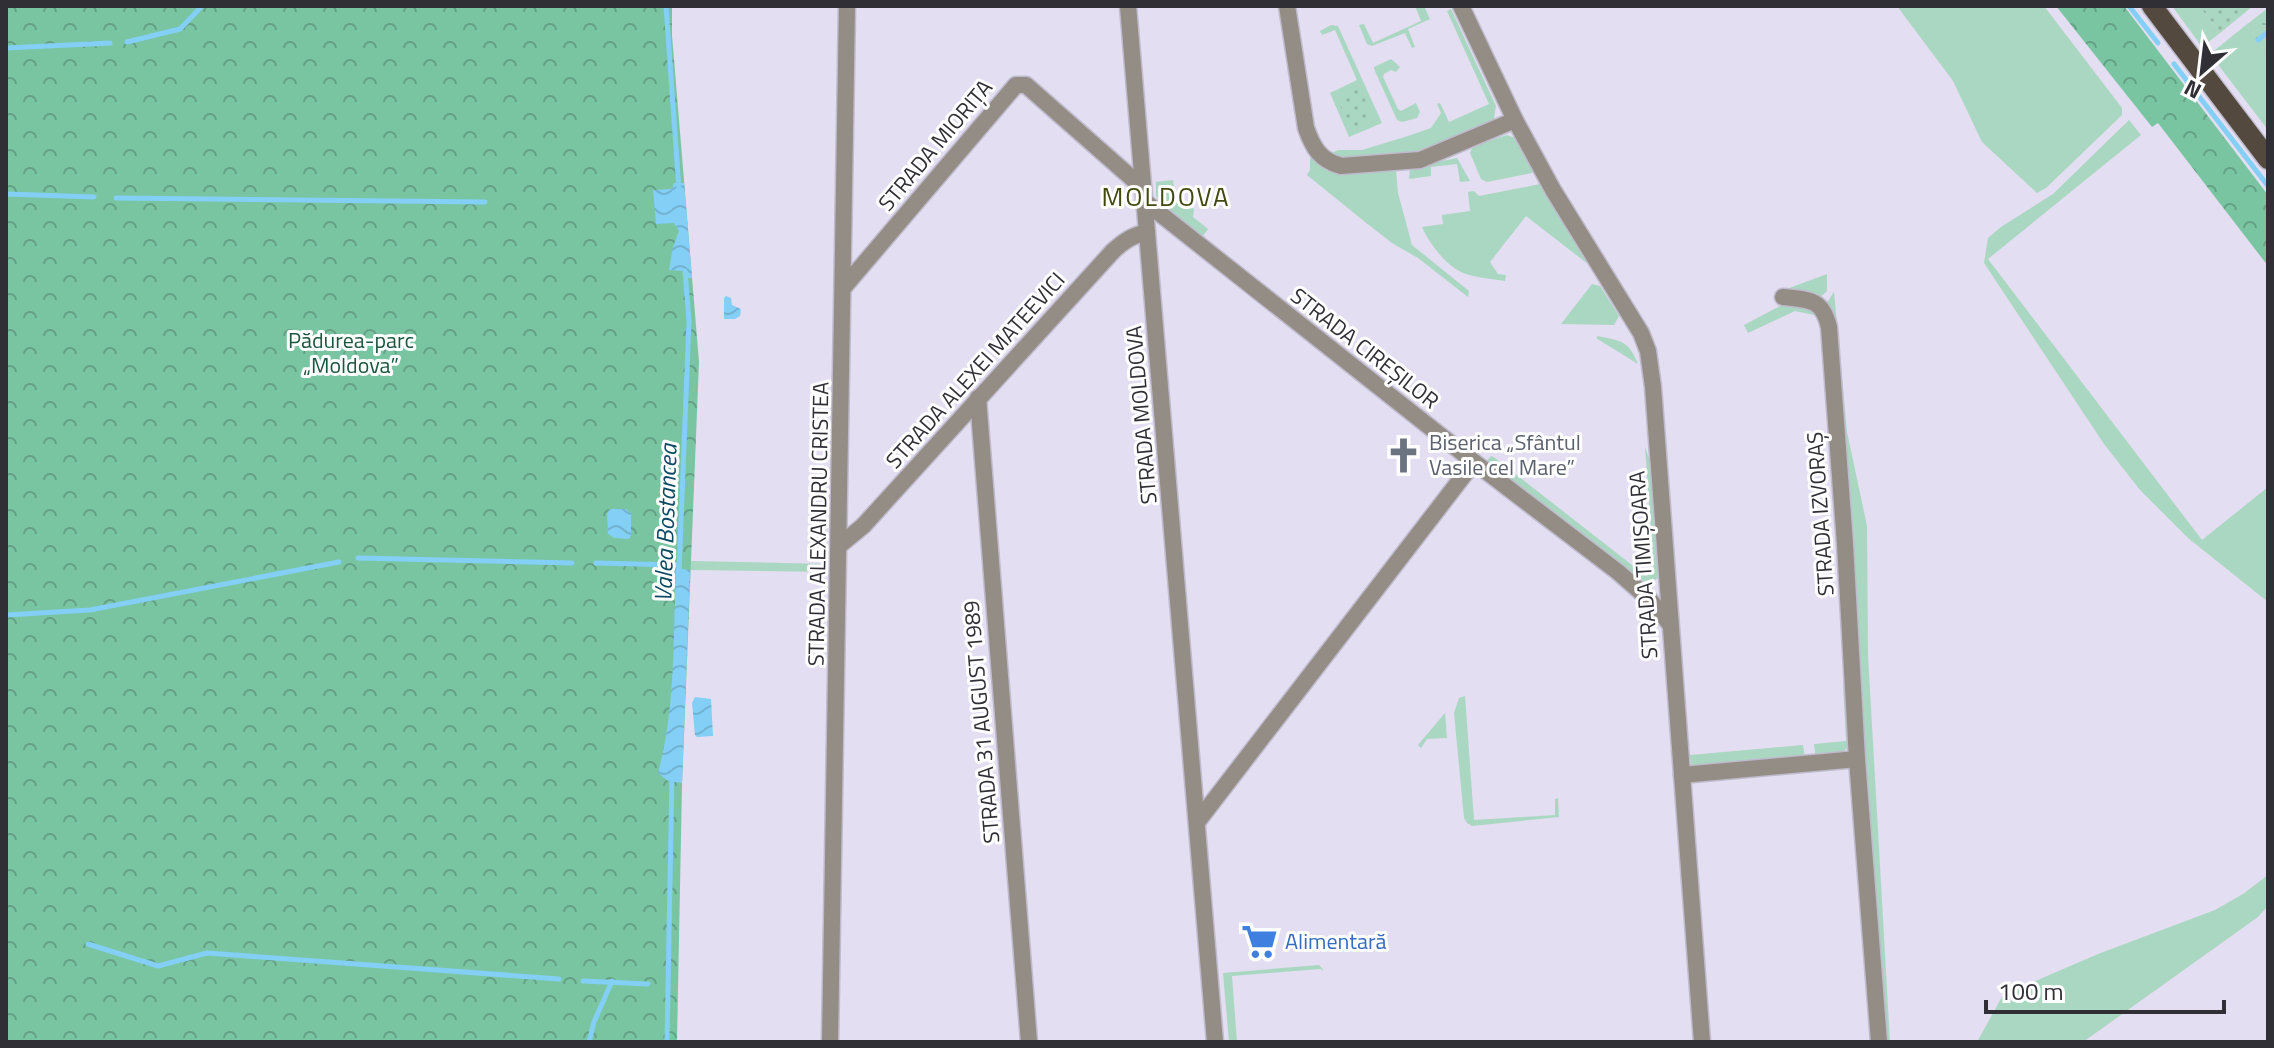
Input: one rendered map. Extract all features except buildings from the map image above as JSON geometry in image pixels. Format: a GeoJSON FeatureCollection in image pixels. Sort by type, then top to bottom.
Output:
{"type":"FeatureCollection","features":[{"type":"Feature","properties":{"kind":"main road"},"geometry":{"type":"LineString","coordinates":[[2152,6],[2268,159]]}},
{"type":"Feature","properties":{"kind":"street","name":"STRADA ALEXANDRU CRISTEA"},"geometry":{"type":"LineString","coordinates":[[830,1042],[847,6]]}},
{"type":"Feature","properties":{"kind":"street","name":"STRADA MOLDOVA"},"geometry":{"type":"LineString","coordinates":[[1128,6],[1215,1042]]}},
{"type":"Feature","properties":{"kind":"street"},"geometry":{"type":"LineString","coordinates":[[1287,6],[1306,128],[1320,156],[1341,166],[1420,160],[1515,120]]}},
{"type":"Feature","properties":{"kind":"street","name":"STRADA TIMIȘOARA"},"geometry":{"type":"LineString","coordinates":[[1461,6],[1515,120],[1553,190],[1641,333],[1648,351],[1702,1042]]}},
{"type":"Feature","properties":{"kind":"street","name":"STRADA MIORIȚA"},"geometry":{"type":"LineString","coordinates":[[844,287],[1016,85],[1026,85],[1144,194]]}},
{"type":"Feature","properties":{"kind":"street","name":"STRADA CIREȘILOR"},"geometry":{"type":"LineString","coordinates":[[1144,194],[1474,462],[1618,572],[1650,600],[1669,623]]}},
{"type":"Feature","properties":{"kind":"street","name":"STRADA ALEXEI MATEEVICI"},"geometry":{"type":"LineString","coordinates":[[840,545],[863,526],[1113,251],[1126,239],[1147,232]]}},
{"type":"Feature","properties":{"kind":"street","name":"STRADA IZVORAȘ"},"geometry":{"type":"LineString","coordinates":[[1783,297],[1815,302],[1826,314],[1829,327],[1879,1042]]}},
{"type":"Feature","properties":{"kind":"street","name":"STRADA 31 AUGUST 1989"},"geometry":{"type":"LineString","coordinates":[[978,398],[1029,1042]]}},
{"type":"Feature","properties":{"kind":"street"},"geometry":{"type":"LineString","coordinates":[[1198,821],[1474,462]]}},
{"type":"Feature","properties":{"kind":"street"},"geometry":{"type":"LineString","coordinates":[[1682,775],[1857,759]]}},
{"type":"Feature","properties":{"kind":"green space","name":"Pădurea-parc „Moldova”"},"geometry":{"type":"Polygon","coordinates":[[[6,6],[672,6],[699,362],[682,785],[677,1042],[6,1042],[6,6]]]}},
{"type":"Feature","properties":{"kind":"green space"},"geometry":{"type":"Polygon","coordinates":[[[1415,6],[1424,6],[1430,19],[1408,29],[1415,47],[1412,48],[1405,33],[1372,46],[1367,44],[1359,25],[1364,24],[1373,43],[1421,21],[1415,6]]]}},
{"type":"Feature","properties":{"kind":"green space"},"geometry":{"type":"Polygon","coordinates":[[[1897,6],[2044,6],[2122,108],[2122,115],[2046,188],[2037,193],[1982,142],[1953,81],[1897,6]]]}},
{"type":"Feature","properties":{"kind":"green space"},"geometry":{"type":"Polygon","coordinates":[[[2056,6],[2124,6],[2268,195],[2268,266],[2158,123],[2152,127],[2056,6]]]}},
{"type":"Feature","properties":{"kind":"green space"},"geometry":{"type":"Polygon","coordinates":[[[2172,6],[2199,6],[2220,33],[2202,47],[2172,6]]]}},
{"type":"Feature","properties":{"kind":"green space"},"geometry":{"type":"Polygon","coordinates":[[[2199,6],[2253,6],[2220,33],[2199,6]]]}},
{"type":"Feature","properties":{"kind":"green space"},"geometry":{"type":"Polygon","coordinates":[[[2268,8],[2268,51],[2267,52],[2246,25],[2268,8]]]}},
{"type":"Feature","properties":{"kind":"green space"},"geometry":{"type":"Polygon","coordinates":[[[1451,9],[1496,106],[1493,124],[1443,141],[1428,154],[1340,162],[1325,156],[1338,150],[1362,150],[1431,128],[1441,113],[1437,104],[1440,103],[1449,122],[1489,104],[1447,11],[1451,9]]]}},
{"type":"Feature","properties":{"kind":"green space"},"geometry":{"type":"Polygon","coordinates":[[[1331,25],[1338,26],[1382,123],[1349,137],[1330,93],[1357,80],[1335,30],[1322,35],[1320,31],[1331,25]]]}},
{"type":"Feature","properties":{"kind":"green space"},"geometry":{"type":"Polygon","coordinates":[[[2246,25],[2268,53],[2268,130],[2210,54],[2246,25]]]}},
{"type":"Feature","properties":{"kind":"green space"},"geometry":{"type":"Polygon","coordinates":[[[1391,59],[1400,67],[1383,77],[1398,109],[1401,111],[1416,103],[1420,112],[1417,118],[1402,122],[1397,120],[1374,69],[1391,59]]]}},
{"type":"Feature","properties":{"kind":"green space"},"geometry":{"type":"Polygon","coordinates":[[[1359,86],[1375,121],[1352,131],[1336,97],[1359,86]]]}},
{"type":"Feature","properties":{"kind":"green space"},"geometry":{"type":"Polygon","coordinates":[[[2129,120],[2141,135],[1988,259],[2202,540],[2268,487],[2268,602],[2188,538],[2140,490],[2104,444],[1984,263],[1988,238],[2053,194],[2129,120]]]}},
{"type":"Feature","properties":{"kind":"green space"},"geometry":{"type":"Polygon","coordinates":[[[1507,135],[1518,139],[1533,167],[1532,173],[1487,182],[1481,179],[1470,153],[1473,146],[1507,135]]]}},
{"type":"Feature","properties":{"kind":"green space"},"geometry":{"type":"Polygon","coordinates":[[[1310,157],[1334,172],[1391,166],[1396,171],[1398,193],[1412,245],[1469,291],[1468,297],[1418,258],[1392,243],[1307,175],[1310,157]]]}},
{"type":"Feature","properties":{"kind":"green space"},"geometry":{"type":"Polygon","coordinates":[[[1457,158],[1470,181],[1460,182],[1457,164],[1431,167],[1431,176],[1409,179],[1413,167],[1457,158]]]}},
{"type":"Feature","properties":{"kind":"green space"},"geometry":{"type":"Polygon","coordinates":[[[1173,180],[1175,197],[1194,209],[1193,217],[1208,229],[1203,236],[1156,196],[1156,182],[1173,180]]]}},
{"type":"Feature","properties":{"kind":"green space"},"geometry":{"type":"Polygon","coordinates":[[[1540,184],[1597,269],[1526,216],[1490,262],[1498,274],[1506,275],[1505,281],[1471,275],[1446,261],[1422,227],[1443,224],[1442,215],[1470,211],[1468,192],[1474,191],[1479,196],[1540,184]]]}},
{"type":"Feature","properties":{"kind":"green space"},"geometry":{"type":"Polygon","coordinates":[[[1827,274],[1827,291],[1819,298],[1784,290],[1827,274]]]}},
{"type":"Feature","properties":{"kind":"green space"},"geometry":{"type":"Polygon","coordinates":[[[1592,284],[1600,286],[1619,316],[1614,325],[1561,324],[1592,284]]]}},
{"type":"Feature","properties":{"kind":"green space"},"geometry":{"type":"Polygon","coordinates":[[[1834,292],[1847,432],[1867,526],[1868,655],[1890,1042],[1884,1042],[1826,304],[1834,292]]]}},
{"type":"Feature","properties":{"kind":"green space"},"geometry":{"type":"Polygon","coordinates":[[[1783,302],[1813,307],[1819,316],[1795,311],[1748,333],[1744,325],[1783,302]]]}},
{"type":"Feature","properties":{"kind":"green space"},"geometry":{"type":"Polygon","coordinates":[[[1596,338],[1624,343],[1638,364],[1596,338]]]}},
{"type":"Feature","properties":{"kind":"green space"},"geometry":{"type":"Polygon","coordinates":[[[1645,447],[1650,461],[1660,563],[1658,578],[1648,585],[1487,461],[1491,456],[1495,458],[1646,576],[1654,572],[1645,447]]]}},
{"type":"Feature","properties":{"kind":"green space"},"geometry":{"type":"Polygon","coordinates":[[[691,561],[829,564],[829,572],[690,570],[691,561]]]}},
{"type":"Feature","properties":{"kind":"green space"},"geometry":{"type":"Polygon","coordinates":[[[1843,683],[1849,683],[1849,747],[1838,755],[1816,759],[1814,744],[1846,741],[1843,683]]]}},
{"type":"Feature","properties":{"kind":"green space"},"geometry":{"type":"Polygon","coordinates":[[[1465,696],[1474,820],[1555,815],[1555,799],[1558,798],[1559,817],[1472,826],[1467,823],[1454,713],[1459,698],[1465,696]]]}},
{"type":"Feature","properties":{"kind":"green space"},"geometry":{"type":"Polygon","coordinates":[[[1445,713],[1447,738],[1427,739],[1421,748],[1418,745],[1445,713]]]}},
{"type":"Feature","properties":{"kind":"green space"},"geometry":{"type":"Polygon","coordinates":[[[1803,745],[1805,759],[1691,765],[1690,755],[1803,745]]]}},
{"type":"Feature","properties":{"kind":"green space"},"geometry":{"type":"Polygon","coordinates":[[[2268,875],[2268,906],[2258,917],[2083,1042],[1977,1042],[2003,995],[2098,954],[2215,910],[2268,875]]]}},
{"type":"Feature","properties":{"kind":"green space"},"geometry":{"type":"Polygon","coordinates":[[[1319,965],[1324,971],[1232,976],[1237,1042],[1229,1042],[1223,973],[1319,965]]]}},
{"type":"Feature","properties":{"kind":"water"},"geometry":{"type":"Polygon","coordinates":[[[674,183],[684,183],[692,278],[684,278],[683,271],[669,270],[679,231],[674,223],[656,224],[653,190],[672,189],[674,183]]]}},
{"type":"Feature","properties":{"kind":"water"},"geometry":{"type":"Polygon","coordinates":[[[726,296],[731,298],[732,305],[741,309],[740,316],[735,319],[724,319],[726,296]]]}},
{"type":"Feature","properties":{"kind":"water"},"geometry":{"type":"Polygon","coordinates":[[[610,509],[626,509],[631,514],[629,539],[614,538],[608,534],[607,514],[610,509]]]}},
{"type":"Feature","properties":{"kind":"water"},"geometry":{"type":"Polygon","coordinates":[[[676,568],[690,570],[682,783],[668,781],[658,773],[671,697],[676,568]]]}},
{"type":"Feature","properties":{"kind":"water"},"geometry":{"type":"Polygon","coordinates":[[[695,697],[711,699],[713,736],[695,735],[692,703],[695,697]]]}},
{"type":"Feature","properties":{"kind":"waterway"},"geometry":{"type":"LineString","coordinates":[[127,42],[180,29],[202,6]]}},
{"type":"Feature","properties":{"kind":"waterway","name":"Valea Bostancea"},"geometry":{"type":"LineString","coordinates":[[666,6],[679,190]]}},
{"type":"Feature","properties":{"kind":"waterway"},"geometry":{"type":"LineString","coordinates":[[2129,6],[2158,43]]}},
{"type":"Feature","properties":{"kind":"waterway"},"geometry":{"type":"LineString","coordinates":[[2258,40],[2268,32]]}},
{"type":"Feature","properties":{"kind":"waterway"},"geometry":{"type":"LineString","coordinates":[[6,48],[110,43]]}},
{"type":"Feature","properties":{"kind":"waterway"},"geometry":{"type":"LineString","coordinates":[[2174,64],[2268,186]]}},
{"type":"Feature","properties":{"kind":"waterway"},"geometry":{"type":"LineString","coordinates":[[6,194],[94,197]]}},
{"type":"Feature","properties":{"kind":"waterway"},"geometry":{"type":"LineString","coordinates":[[116,198],[485,202]]}},
{"type":"Feature","properties":{"kind":"waterway","name":"Valea Bostancea"},"geometry":{"type":"LineString","coordinates":[[679,573],[689,321],[685,271]]}},
{"type":"Feature","properties":{"kind":"waterway"},"geometry":{"type":"LineString","coordinates":[[358,558],[572,563]]}},
{"type":"Feature","properties":{"kind":"waterway"},"geometry":{"type":"LineString","coordinates":[[6,615],[90,610],[339,562]]}},
{"type":"Feature","properties":{"kind":"waterway"},"geometry":{"type":"LineString","coordinates":[[596,563],[679,565]]}},
{"type":"Feature","properties":{"kind":"waterway","name":"Valea Bostancea"},"geometry":{"type":"LineString","coordinates":[[667,1042],[672,775]]}},
{"type":"Feature","properties":{"kind":"waterway"},"geometry":{"type":"LineString","coordinates":[[88,944],[158,966],[207,953],[559,979]]}},
{"type":"Feature","properties":{"kind":"waterway"},"geometry":{"type":"LineString","coordinates":[[583,981],[648,984]]}},
{"type":"Feature","properties":{"kind":"waterway"},"geometry":{"type":"LineString","coordinates":[[589,1042],[612,981]]}},
{"type":"Feature","properties":{"kind":"place","name":"Biserica „Sfântul Vasile cel Mare”"},"geometry":{"type":"Point","coordinates":[1403,455]}},
{"type":"Feature","properties":{"kind":"place","name":"Alimentară"},"geometry":{"type":"Point","coordinates":[1259,941]}},
{"type":"Feature","properties":{"kind":"district","name":"MOLDOVA"},"geometry":{"type":"Point","coordinates":[1166,196]}}]}
